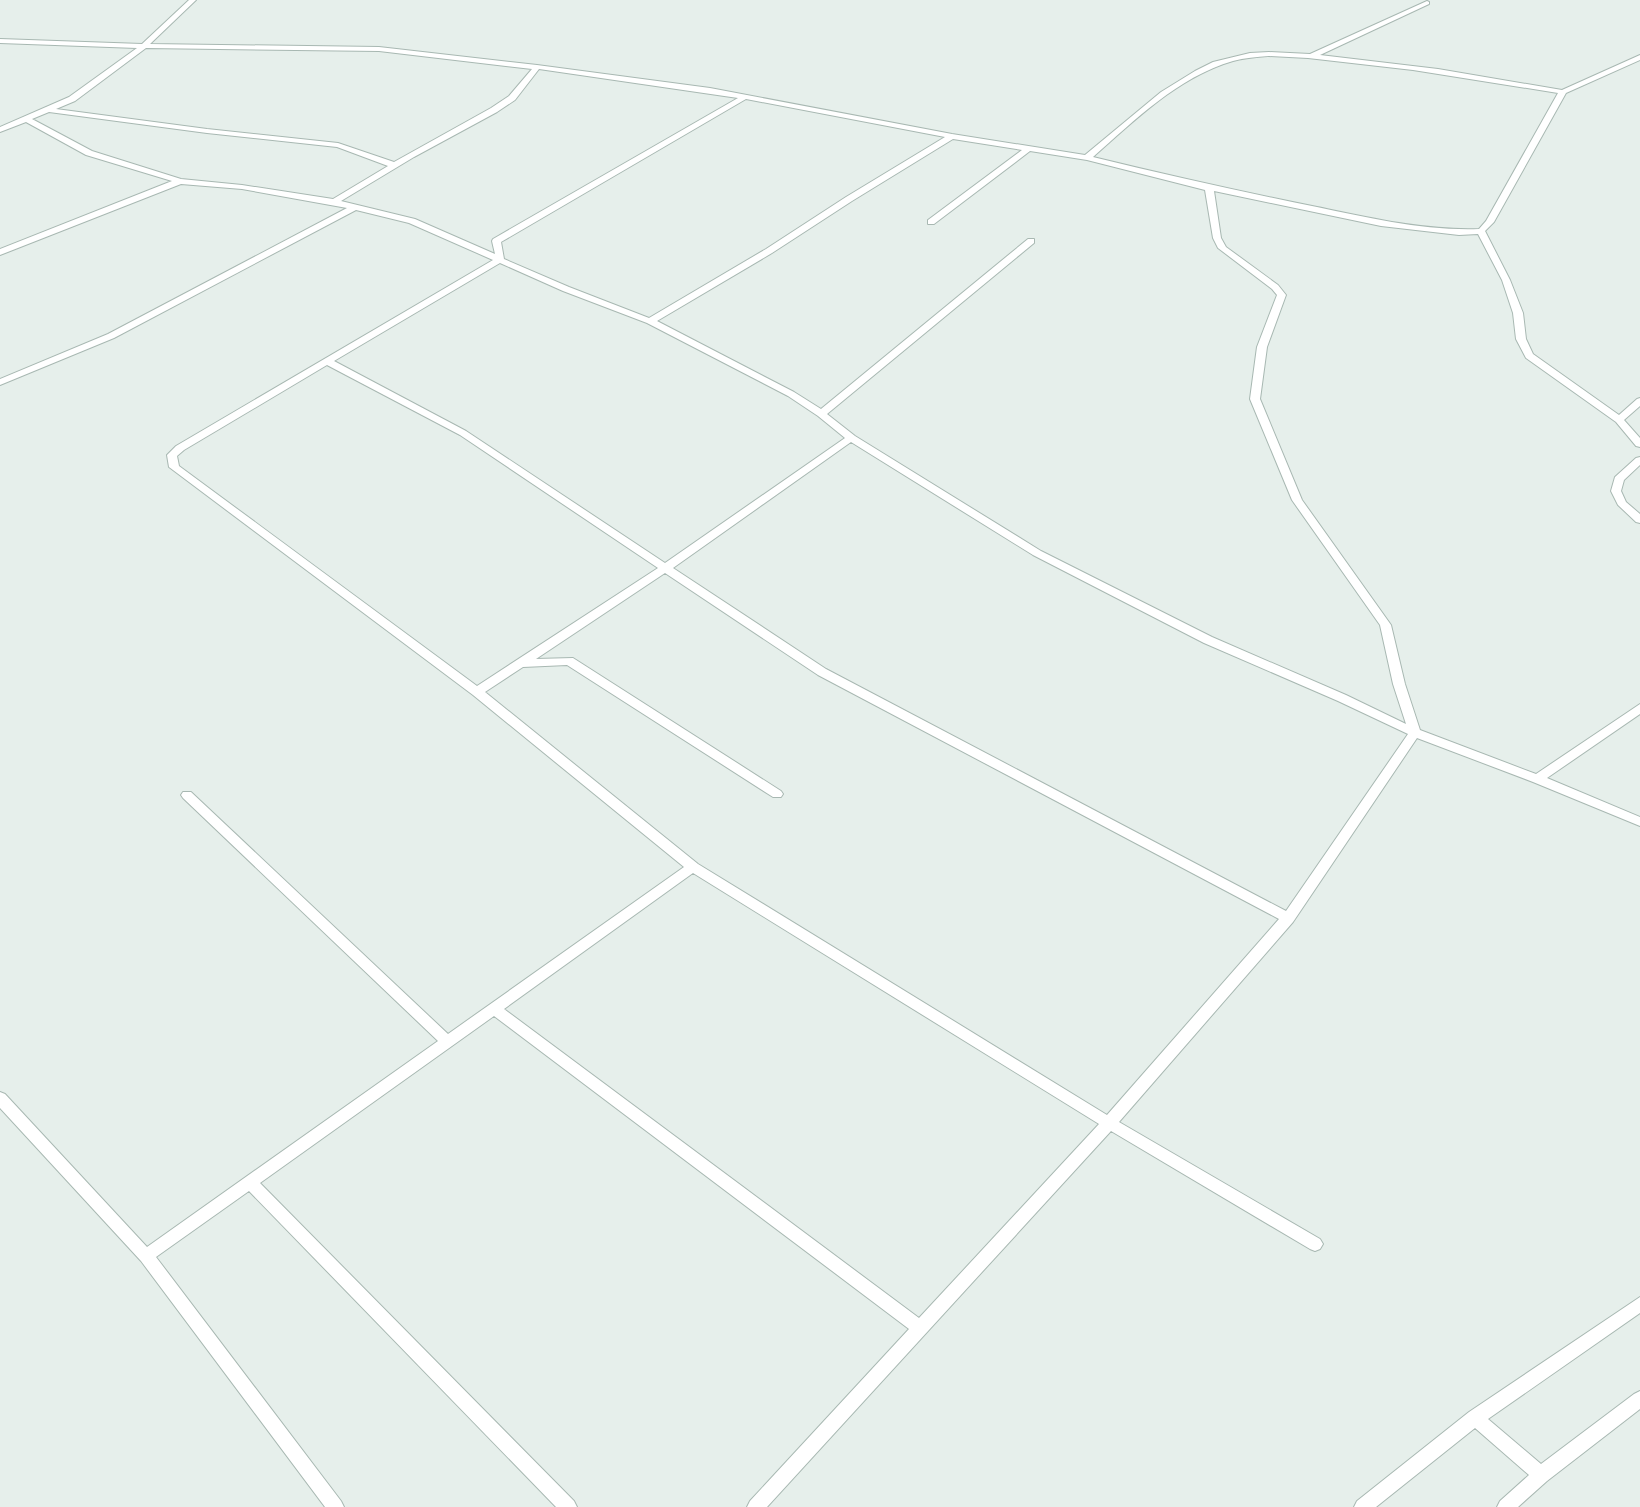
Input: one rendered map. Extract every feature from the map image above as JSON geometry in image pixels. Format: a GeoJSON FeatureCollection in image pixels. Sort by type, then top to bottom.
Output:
{"type":"FeatureCollection","features":[{"type":"Feature","properties":{"kind":"street"},"geometry":{"type":"LineString","coordinates":[[0,130],[27,120],[72,99],[144,46],[193,0]]}},
{"type":"Feature","properties":{"kind":"street"},"geometry":{"type":"LineString","coordinates":[[1310,56],[1427,3]]}},
{"type":"Feature","properties":{"kind":"street"},"geometry":{"type":"LineString","coordinates":[[0,41],[144,46],[379,49],[537,67],[746,96],[952,136],[1087,158],[1209,188],[1381,223],[1459,232],[1480,231],[1490,222],[1563,92]]}},
{"type":"Feature","properties":{"kind":"street"},"geometry":{"type":"LineString","coordinates":[[1087,158],[1172,87],[1215,64],[1232,58],[1261,55],[1310,56],[1483,77],[1563,92],[1640,57]]}},
{"type":"Feature","properties":{"kind":"street"},"geometry":{"type":"LineString","coordinates":[[334,202],[394,165],[506,102],[512,98],[537,67]]}},
{"type":"Feature","properties":{"kind":"street"},"geometry":{"type":"LineString","coordinates":[[500,259],[496,241],[746,96]]}},
{"type":"Feature","properties":{"kind":"street"},"geometry":{"type":"LineString","coordinates":[[49,110],[206,132],[338,145],[394,165]]}},
{"type":"Feature","properties":{"kind":"street"},"geometry":{"type":"LineString","coordinates":[[27,120],[89,153],[180,181],[242,187],[334,202],[412,221],[566,289],[650,321],[791,394],[821,414],[852,438],[1037,553],[1208,640],[1342,698],[1415,733],[1537,779],[1640,822]]}},
{"type":"Feature","properties":{"kind":"street"},"geometry":{"type":"LineString","coordinates":[[650,321],[769,251],[849,199],[952,136]]}},
{"type":"Feature","properties":{"kind":"street"},"geometry":{"type":"LineString","coordinates":[[931,222],[1029,148]]}},
{"type":"Feature","properties":{"kind":"street"},"geometry":{"type":"LineString","coordinates":[[0,252],[180,181]]}},
{"type":"Feature","properties":{"kind":"street"},"geometry":{"type":"LineString","coordinates":[[1209,188],[1217,238],[1222,248],[1275,287],[1282,295],[1276,314],[1262,347],[1255,399],[1297,500],[1385,625],[1399,684],[1415,733]]}},
{"type":"Feature","properties":{"kind":"street"},"geometry":{"type":"LineString","coordinates":[[0,382],[111,336],[355,207]]}},
{"type":"Feature","properties":{"kind":"street"},"geometry":{"type":"LineString","coordinates":[[1480,231],[1506,280],[1518,313],[1521,339],[1529,356],[1619,420],[1640,444]]}},
{"type":"Feature","properties":{"kind":"street"},"geometry":{"type":"LineString","coordinates":[[821,414],[1031,241]]}},
{"type":"Feature","properties":{"kind":"street"},"geometry":{"type":"LineString","coordinates":[[500,259],[180,448],[172,455],[174,467],[477,692],[693,867],[1109,1123],[1316,1244]]}},
{"type":"Feature","properties":{"kind":"street"},"geometry":{"type":"LineString","coordinates":[[326,361],[462,433],[822,672],[1288,918]]}},
{"type":"Feature","properties":{"kind":"street"},"geometry":{"type":"LineString","coordinates":[[1619,420],[1640,400]]}},
{"type":"Feature","properties":{"kind":"street"},"geometry":{"type":"LineString","coordinates":[[477,692],[665,568],[852,438]]}},
{"type":"Feature","properties":{"kind":"street"},"geometry":{"type":"LineString","coordinates":[[1640,460],[1619,479],[1616,491],[1622,503],[1640,520]]}},
{"type":"Feature","properties":{"kind":"street"},"geometry":{"type":"LineString","coordinates":[[521,663],[569,661],[777,794]]}},
{"type":"Feature","properties":{"kind":"street"},"geometry":{"type":"LineString","coordinates":[[1537,779],[1640,708]]}},
{"type":"Feature","properties":{"kind":"street"},"geometry":{"type":"LineString","coordinates":[[756,1507],[1109,1123],[1288,918],[1415,733]]}},
{"type":"Feature","properties":{"kind":"street"},"geometry":{"type":"LineString","coordinates":[[187,794],[447,1041]]}},
{"type":"Feature","properties":{"kind":"street"},"geometry":{"type":"LineString","coordinates":[[146,1256],[693,867]]}},
{"type":"Feature","properties":{"kind":"street"},"geometry":{"type":"LineString","coordinates":[[493,1008],[920,1328]]}},
{"type":"Feature","properties":{"kind":"street"},"geometry":{"type":"LineString","coordinates":[[0,1098],[146,1256],[335,1507]]}},
{"type":"Feature","properties":{"kind":"street"},"geometry":{"type":"LineString","coordinates":[[249,1182],[568,1507]]}},
{"type":"Feature","properties":{"kind":"street"},"geometry":{"type":"LineString","coordinates":[[1363,1507],[1475,1418],[1640,1304]]}},
{"type":"Feature","properties":{"kind":"street"},"geometry":{"type":"LineString","coordinates":[[1506,1507],[1541,1475],[1640,1399]]}},
{"type":"Feature","properties":{"kind":"street"},"geometry":{"type":"LineString","coordinates":[[1475,1418],[1541,1475]]}}]}
